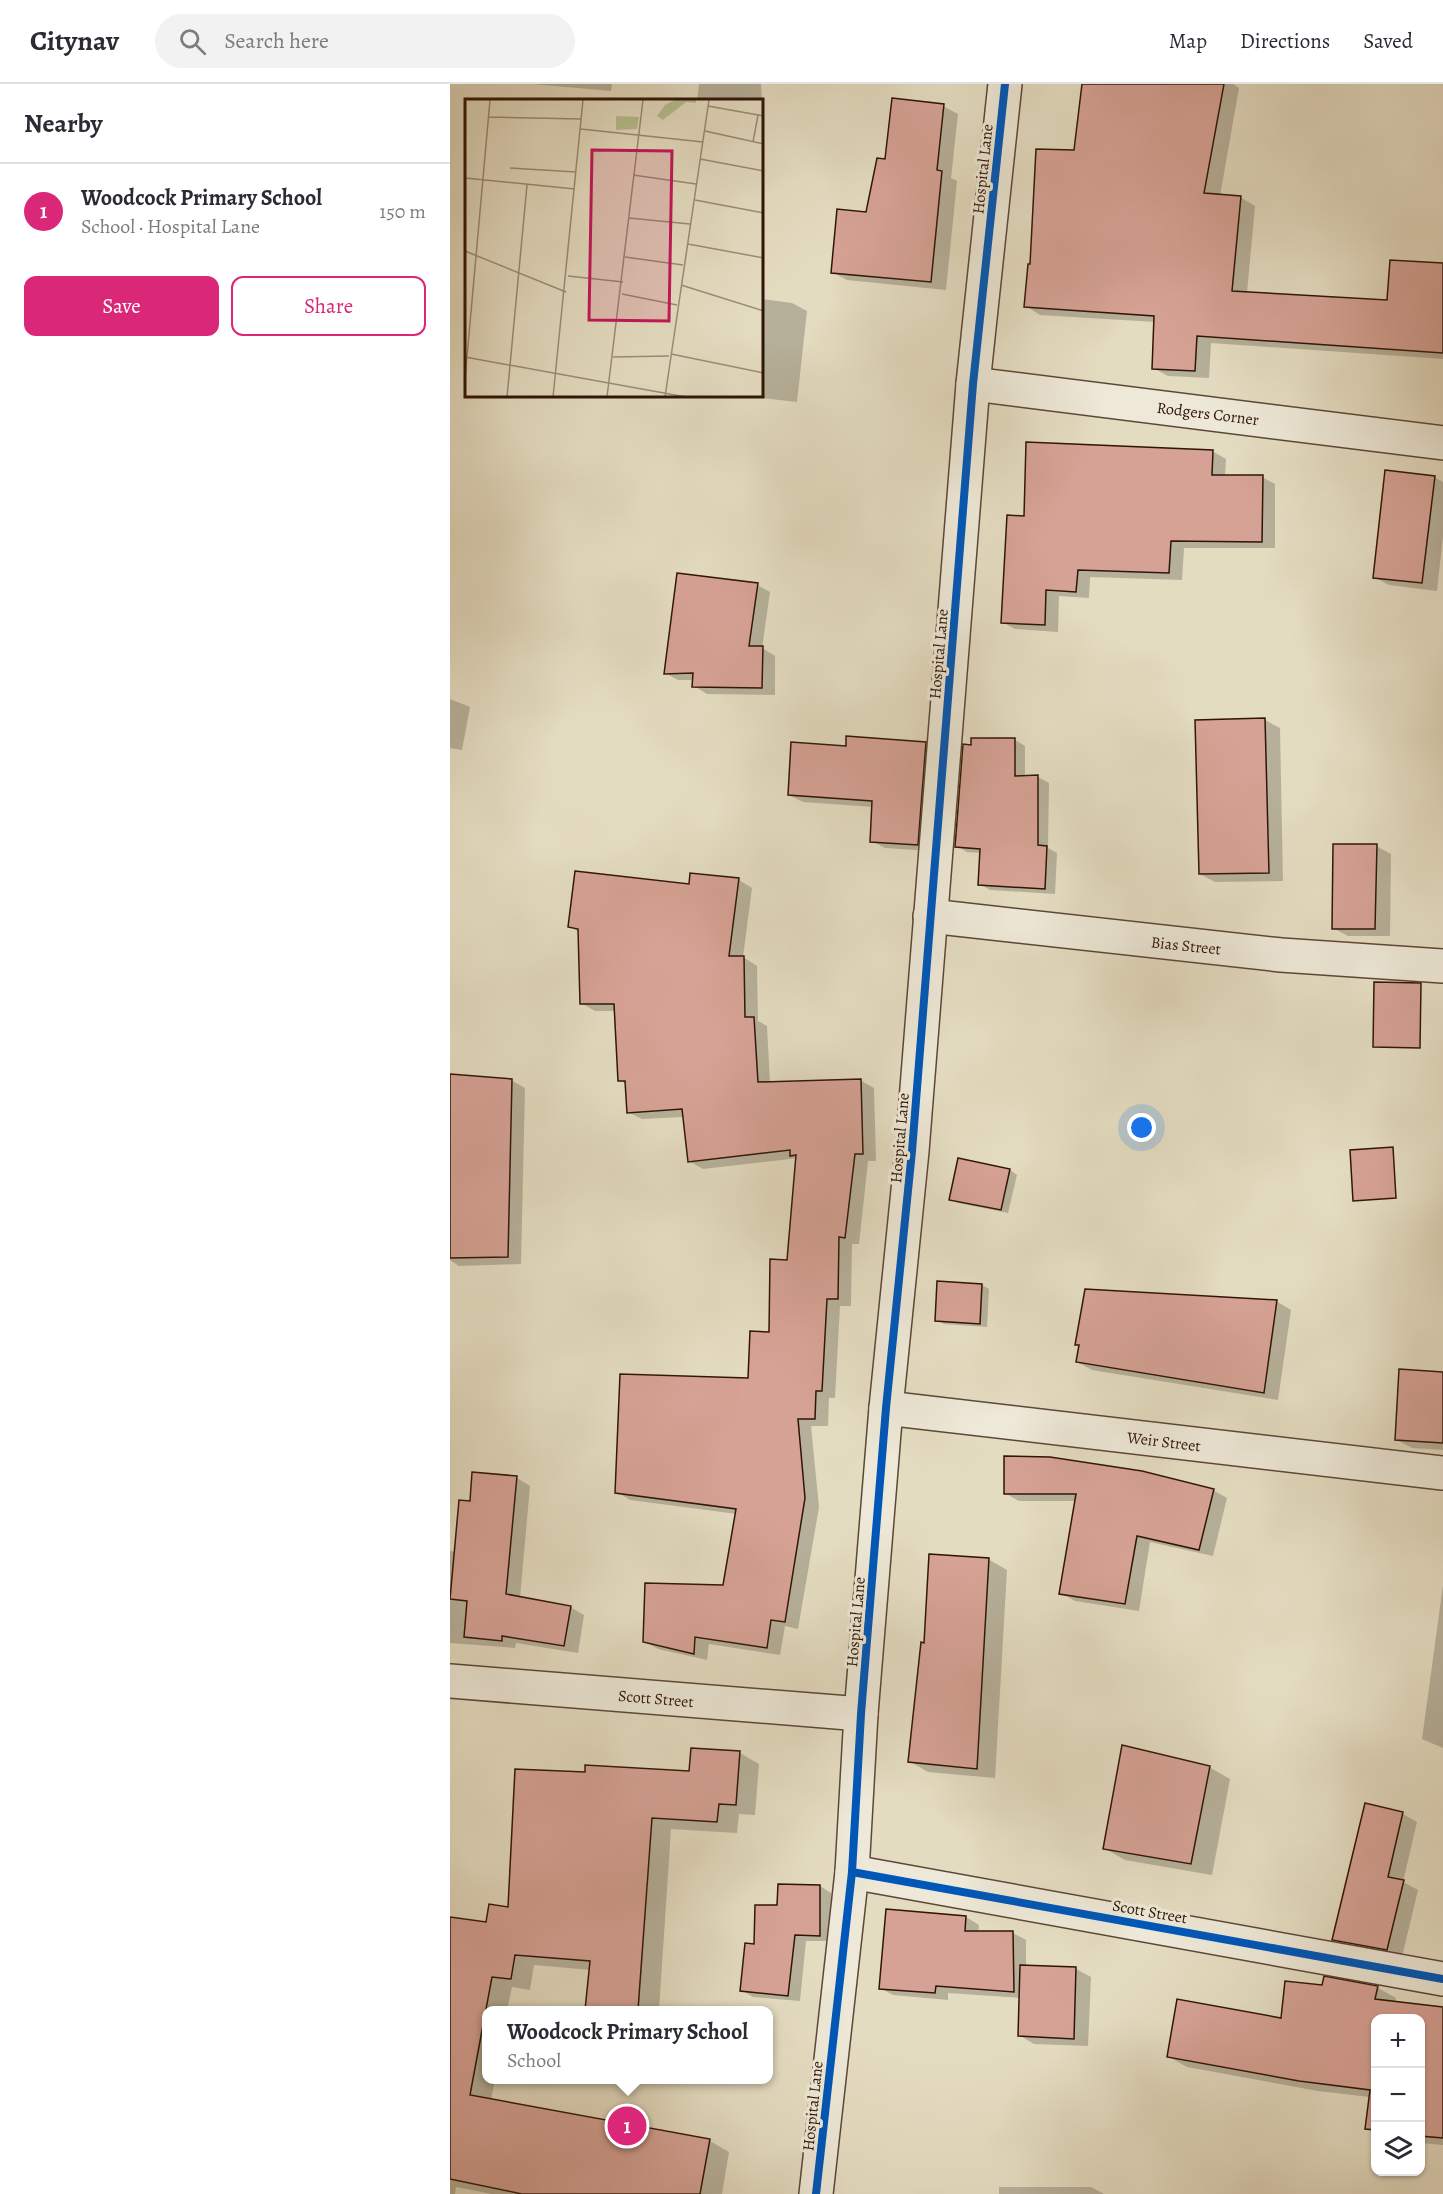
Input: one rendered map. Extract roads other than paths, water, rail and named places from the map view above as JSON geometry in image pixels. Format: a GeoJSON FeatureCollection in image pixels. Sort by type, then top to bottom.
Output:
{"type":"FeatureCollection","features":[{"type":"Feature","properties":{"kind":"street","name":"Hospital Lane"},"geometry":{"type":"LineString","coordinates":[[816,2194],[852,1872],[861,1714],[886,1408],[912,1151],[973,384],[1005,84]]}},
{"type":"Feature","properties":{"kind":"street","name":"Rodgers Corner"},"geometry":{"type":"LineString","coordinates":[[973,384],[1443,443]]}},
{"type":"Feature","properties":{"kind":"street","name":"Bias Street"},"geometry":{"type":"LineString","coordinates":[[930,916],[1281,955],[1443,966]]}},
{"type":"Feature","properties":{"kind":"street","name":"Weir Street"},"geometry":{"type":"LineString","coordinates":[[886,1408],[1443,1473]]}},
{"type":"Feature","properties":{"kind":"street","name":"Scott Street"},"geometry":{"type":"LineString","coordinates":[[450,1681],[861,1714]]}},
{"type":"Feature","properties":{"kind":"street","name":"Scott Street"},"geometry":{"type":"LineString","coordinates":[[852,1872],[1443,1979]]}},
{"type":"Feature","properties":{"kind":"place","name":"Woodcock Primary School"},"geometry":{"type":"Point","coordinates":[627,2126]}}]}
